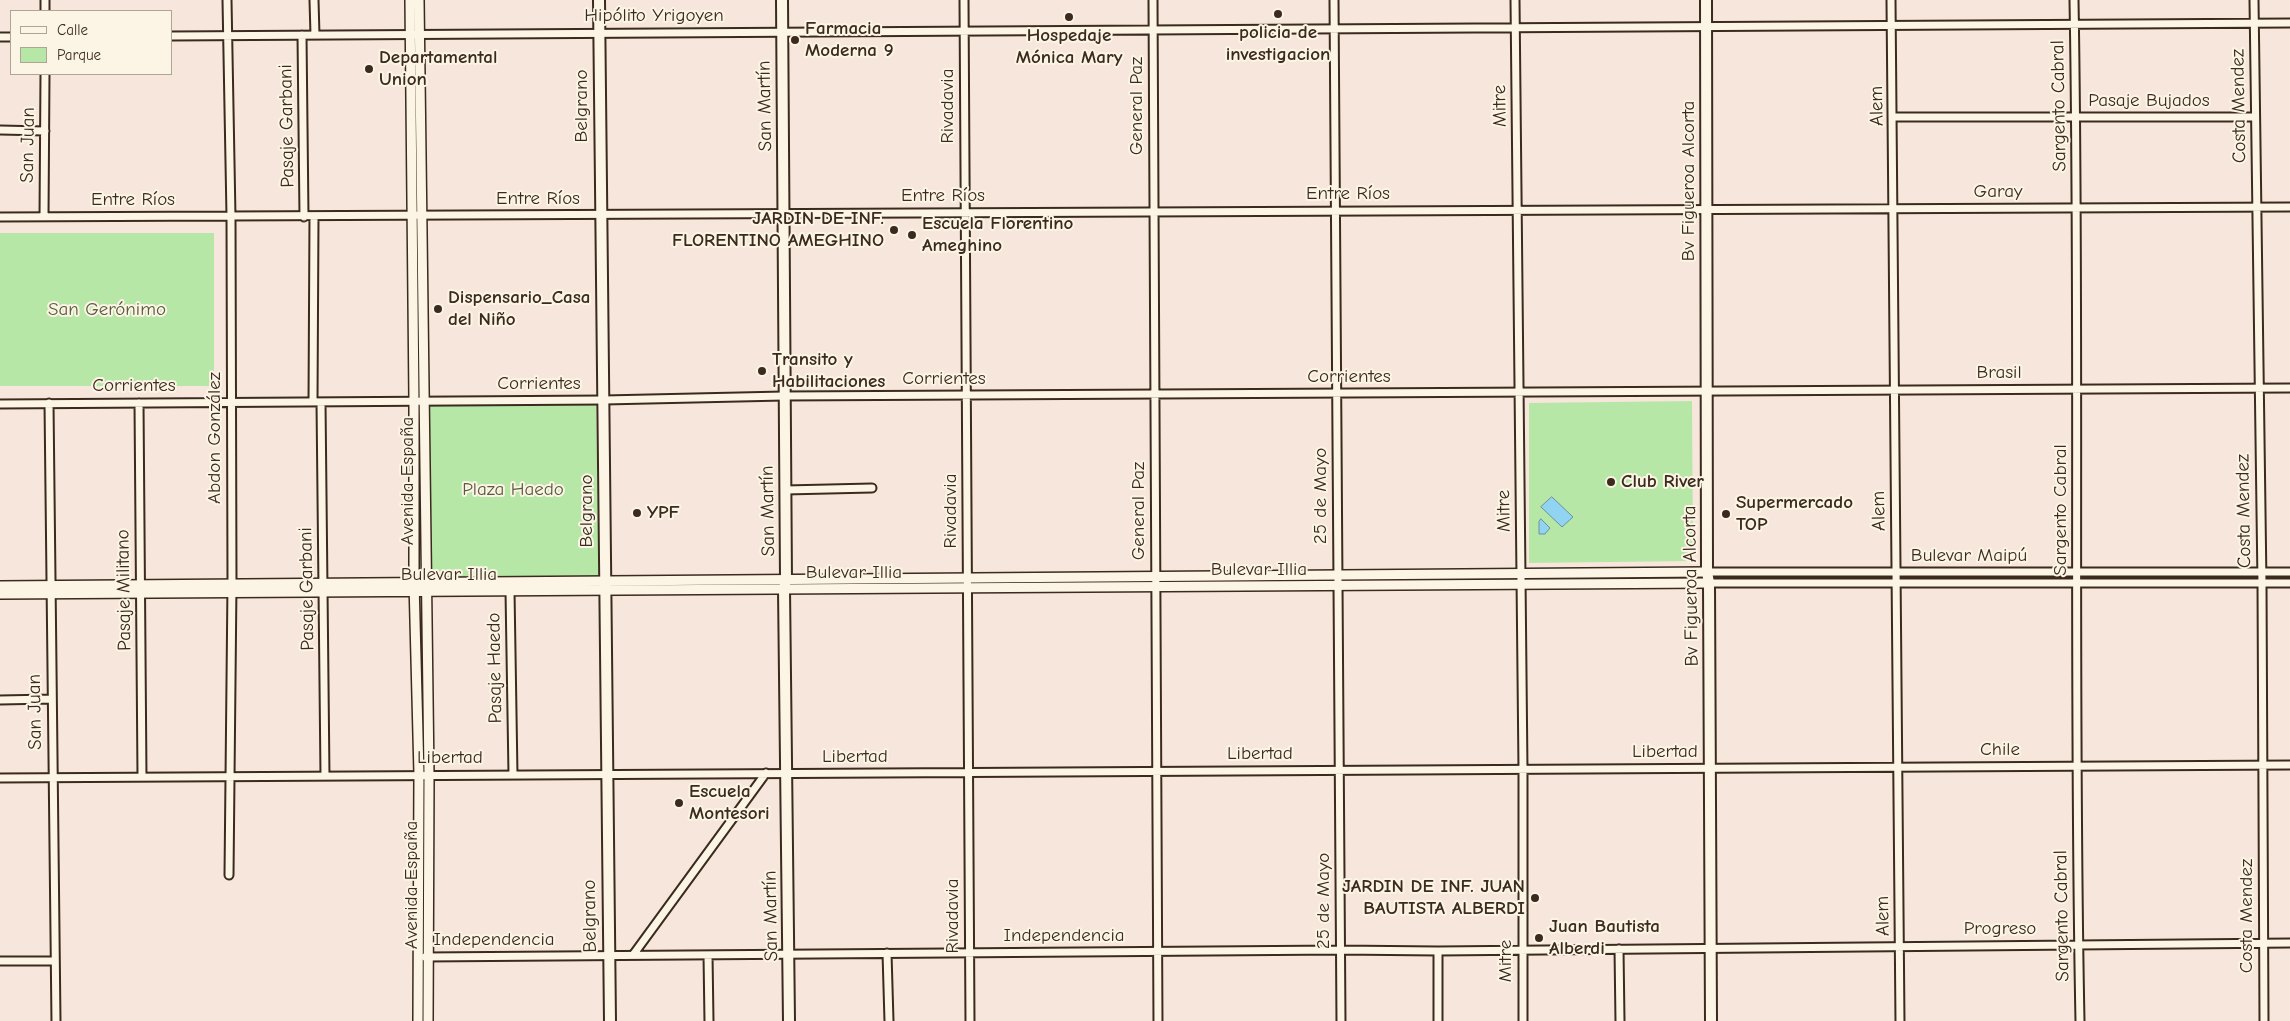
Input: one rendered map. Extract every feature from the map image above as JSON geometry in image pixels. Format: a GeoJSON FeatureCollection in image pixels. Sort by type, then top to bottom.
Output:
{"type":"FeatureCollection","features":[{"type":"Feature","properties":{"kind":"main road","name":"Belgrano"},"geometry":{"type":"LineString","coordinates":[[599,0],[610,1021]]}},
{"type":"Feature","properties":{"kind":"main road","name":"San Martín"},"geometry":{"type":"LineString","coordinates":[[782,0],[789,1021]]}},
{"type":"Feature","properties":{"kind":"main road","name":"Bv Figueroa Alcorta"},"geometry":{"type":"LineString","coordinates":[[1706,0],[1707,572],[1709,584],[1711,1021]]}},
{"type":"Feature","properties":{"kind":"street","name":"Abdon González"},"geometry":{"type":"LineString","coordinates":[[227,0],[231,216],[229,875]]}},
{"type":"Feature","properties":{"kind":"street"},"geometry":{"type":"LineString","coordinates":[[314,0],[314,35]]}},
{"type":"Feature","properties":{"kind":"street","name":"Avenida España"},"geometry":{"type":"LineString","coordinates":[[410,0],[414,34],[424,400],[429,774],[423,957],[418,1021]]}},
{"type":"Feature","properties":{"kind":"street","name":"Avenida España"},"geometry":{"type":"LineString","coordinates":[[414,34],[419,0]]}},
{"type":"Feature","properties":{"kind":"street","name":"Rivadavia"},"geometry":{"type":"LineString","coordinates":[[964,0],[970,1021]]}},
{"type":"Feature","properties":{"kind":"street","name":"General Paz"},"geometry":{"type":"LineString","coordinates":[[1153,0],[1158,1021]]}},
{"type":"Feature","properties":{"kind":"street","name":"25 de Mayo"},"geometry":{"type":"LineString","coordinates":[[1334,0],[1341,1021]]}},
{"type":"Feature","properties":{"kind":"street","name":"Mitre"},"geometry":{"type":"LineString","coordinates":[[1515,0],[1523,769],[1523,1021]]}},
{"type":"Feature","properties":{"kind":"street","name":"Alem"},"geometry":{"type":"LineString","coordinates":[[1891,0],[1894,117],[1894,390],[1900,1021]]}},
{"type":"Feature","properties":{"kind":"street","name":"Sargento Cabral"},"geometry":{"type":"LineString","coordinates":[[2074,0],[2077,117],[2078,389],[2076,766],[2080,1021]]}},
{"type":"Feature","properties":{"kind":"street","name":"Costa Mendez"},"geometry":{"type":"LineString","coordinates":[[2254,0],[2262,572],[2264,1021]]}},
{"type":"Feature","properties":{"kind":"street","name":"Hipólito Yrigoyen"},"geometry":{"type":"LineString","coordinates":[[172,36],[2290,22]]}},
{"type":"Feature","properties":{"kind":"street","name":"Pasaje Garbani"},"geometry":{"type":"LineString","coordinates":[[302,35],[304,217]]}},
{"type":"Feature","properties":{"kind":"street","name":"San Juan"},"geometry":{"type":"LineString","coordinates":[[44,217],[45,75]]}},
{"type":"Feature","properties":{"kind":"street","name":"Pasaje Bujados"},"geometry":{"type":"LineString","coordinates":[[1894,117],[2256,117]]}},
{"type":"Feature","properties":{"kind":"street"},"geometry":{"type":"LineString","coordinates":[[0,130],[45,131]]}},
{"type":"Feature","properties":{"kind":"street","name":"Garay"},"geometry":{"type":"LineString","coordinates":[[1707,209],[2290,207]]}},
{"type":"Feature","properties":{"kind":"street","name":"Entre Ríos"},"geometry":{"type":"LineString","coordinates":[[0,217],[1707,209]]}},
{"type":"Feature","properties":{"kind":"street","name":"Avenida España"},"geometry":{"type":"LineString","coordinates":[[418,215],[414,400],[414,587],[423,957],[428,1021]]}},
{"type":"Feature","properties":{"kind":"street","name":"Pasaje Garbani"},"geometry":{"type":"LineString","coordinates":[[314,217],[317,402],[324,583],[325,776]]}},
{"type":"Feature","properties":{"kind":"street","name":"Brasil"},"geometry":{"type":"LineString","coordinates":[[1708,391],[2290,388]]}},
{"type":"Feature","properties":{"kind":"street","name":"Corrientes"},"geometry":{"type":"LineString","coordinates":[[0,404],[604,400],[784,396],[1708,391]]}},
{"type":"Feature","properties":{"kind":"street","name":"Pasaje Militano"},"geometry":{"type":"LineString","coordinates":[[139,402],[142,777]]}},
{"type":"Feature","properties":{"kind":"street","name":"San Juan"},"geometry":{"type":"LineString","coordinates":[[49,403],[53,961],[56,1021]]}},
{"type":"Feature","properties":{"kind":"street"},"geometry":{"type":"LineString","coordinates":[[785,490],[872,488]]}},
{"type":"Feature","properties":{"kind":"street","name":"Bulevar Maipú"},"geometry":{"type":"LineString","coordinates":[[1707,572],[2290,572]]}},
{"type":"Feature","properties":{"kind":"street","name":"Bulevar Illia"},"geometry":{"type":"LineString","coordinates":[[231,588],[324,593],[425,586],[785,584],[967,578],[1707,572]]}},
{"type":"Feature","properties":{"kind":"street","name":"Bulevar Illia"},"geometry":{"type":"LineString","coordinates":[[0,594],[50,590],[231,588],[324,583],[414,587]]}},
{"type":"Feature","properties":{"kind":"street","name":"Bulevar Maipú"},"geometry":{"type":"LineString","coordinates":[[1709,584],[2290,583]]}},
{"type":"Feature","properties":{"kind":"street","name":"Bulevar Illia"},"geometry":{"type":"LineString","coordinates":[[785,584],[967,588],[1709,584]]}},
{"type":"Feature","properties":{"kind":"street","name":"Bulevar Illia"},"geometry":{"type":"LineString","coordinates":[[0,586],[50,590]]}},
{"type":"Feature","properties":{"kind":"street","name":"Bulevar Illia"},"geometry":{"type":"LineString","coordinates":[[425,586],[510,591],[604,586]]}},
{"type":"Feature","properties":{"kind":"street","name":"Pasaje Haedo"},"geometry":{"type":"LineString","coordinates":[[510,591],[513,775]]}},
{"type":"Feature","properties":{"kind":"street"},"geometry":{"type":"LineString","coordinates":[[0,700],[51,699]]}},
{"type":"Feature","properties":{"kind":"street","name":"Chile"},"geometry":{"type":"LineString","coordinates":[[1710,768],[2290,765]]}},
{"type":"Feature","properties":{"kind":"street","name":"Libertad"},"geometry":{"type":"LineString","coordinates":[[0,778],[419,774],[766,774],[1710,768]]}},
{"type":"Feature","properties":{"kind":"street"},"geometry":{"type":"LineString","coordinates":[[633,955],[766,774]]}},
{"type":"Feature","properties":{"kind":"street","name":"Progreso"},"geometry":{"type":"LineString","coordinates":[[1711,947],[2290,943]]}},
{"type":"Feature","properties":{"kind":"street","name":"Independencia"},"geometry":{"type":"LineString","coordinates":[[423,957],[1158,951],[1438,951],[1711,947]]}},
{"type":"Feature","properties":{"kind":"street"},"geometry":{"type":"LineString","coordinates":[[1619,949],[1620,1021]]}},
{"type":"Feature","properties":{"kind":"street"},"geometry":{"type":"LineString","coordinates":[[1438,951],[1438,1021]]}},
{"type":"Feature","properties":{"kind":"street"},"geometry":{"type":"LineString","coordinates":[[888,953],[889,1021]]}},
{"type":"Feature","properties":{"kind":"street"},"geometry":{"type":"LineString","coordinates":[[708,955],[709,1021]]}},
{"type":"Feature","properties":{"kind":"street"},"geometry":{"type":"LineString","coordinates":[[0,961],[53,961]]}},
{"type":"Feature","properties":{"kind":"green space","name":"San Gerónimo"},"geometry":{"type":"Polygon","coordinates":[[[0,233],[214,233],[214,386],[0,386],[0,233]]]}},
{"type":"Feature","properties":{"kind":"green space","name":"Club River"},"geometry":{"type":"Polygon","coordinates":[[[1692,401],[1693,561],[1529,563],[1529,403],[1692,401]]]}},
{"type":"Feature","properties":{"kind":"green space","name":"Plaza Haedo"},"geometry":{"type":"Polygon","coordinates":[[[596,402],[599,577],[429,579],[427,403],[596,402]]]}},
{"type":"Feature","properties":{"kind":"water"},"geometry":{"type":"Polygon","coordinates":[[[1552,497],[1573,517],[1562,527],[1541,507],[1552,497]]]}},
{"type":"Feature","properties":{"kind":"water"},"geometry":{"type":"Polygon","coordinates":[[[1541,519],[1550,528],[1545,534],[1539,534],[1539,522],[1541,519]]]}},
{"type":"Feature","properties":{"kind":"place","name":"policia de investigacion"},"geometry":{"type":"Point","coordinates":[1278,14]}},
{"type":"Feature","properties":{"kind":"place","name":"Hospedaje Mónica Mary"},"geometry":{"type":"Point","coordinates":[1069,17]}},
{"type":"Feature","properties":{"kind":"place","name":"Farmacia Moderna 9"},"geometry":{"type":"Point","coordinates":[795,40]}},
{"type":"Feature","properties":{"kind":"place","name":"Departamental Union"},"geometry":{"type":"Point","coordinates":[369,69]}},
{"type":"Feature","properties":{"kind":"place","name":"JARDIN DE INF. FLORENTINO AMEGHINO"},"geometry":{"type":"Point","coordinates":[894,230]}},
{"type":"Feature","properties":{"kind":"place","name":"Escuela Florentino Ameghino"},"geometry":{"type":"Point","coordinates":[912,235]}},
{"type":"Feature","properties":{"kind":"place","name":"Dispensario_Casa del Niño"},"geometry":{"type":"Point","coordinates":[438,309]}},
{"type":"Feature","properties":{"kind":"place","name":"Transito y Habilitaciones"},"geometry":{"type":"Point","coordinates":[762,371]}},
{"type":"Feature","properties":{"kind":"place","name":"Club River"},"geometry":{"type":"Point","coordinates":[1611,482]}},
{"type":"Feature","properties":{"kind":"place","name":"YPF"},"geometry":{"type":"Point","coordinates":[637,513]}},
{"type":"Feature","properties":{"kind":"place","name":"Supermercado TOP"},"geometry":{"type":"Point","coordinates":[1726,514]}},
{"type":"Feature","properties":{"kind":"place","name":"Escuela Montesori"},"geometry":{"type":"Point","coordinates":[679,803]}},
{"type":"Feature","properties":{"kind":"place","name":"JARDIN DE INF. JUAN BAUTISTA ALBERDI"},"geometry":{"type":"Point","coordinates":[1535,898]}},
{"type":"Feature","properties":{"kind":"place","name":"Juan Bautista Alberdi"},"geometry":{"type":"Point","coordinates":[1539,938]}}]}
